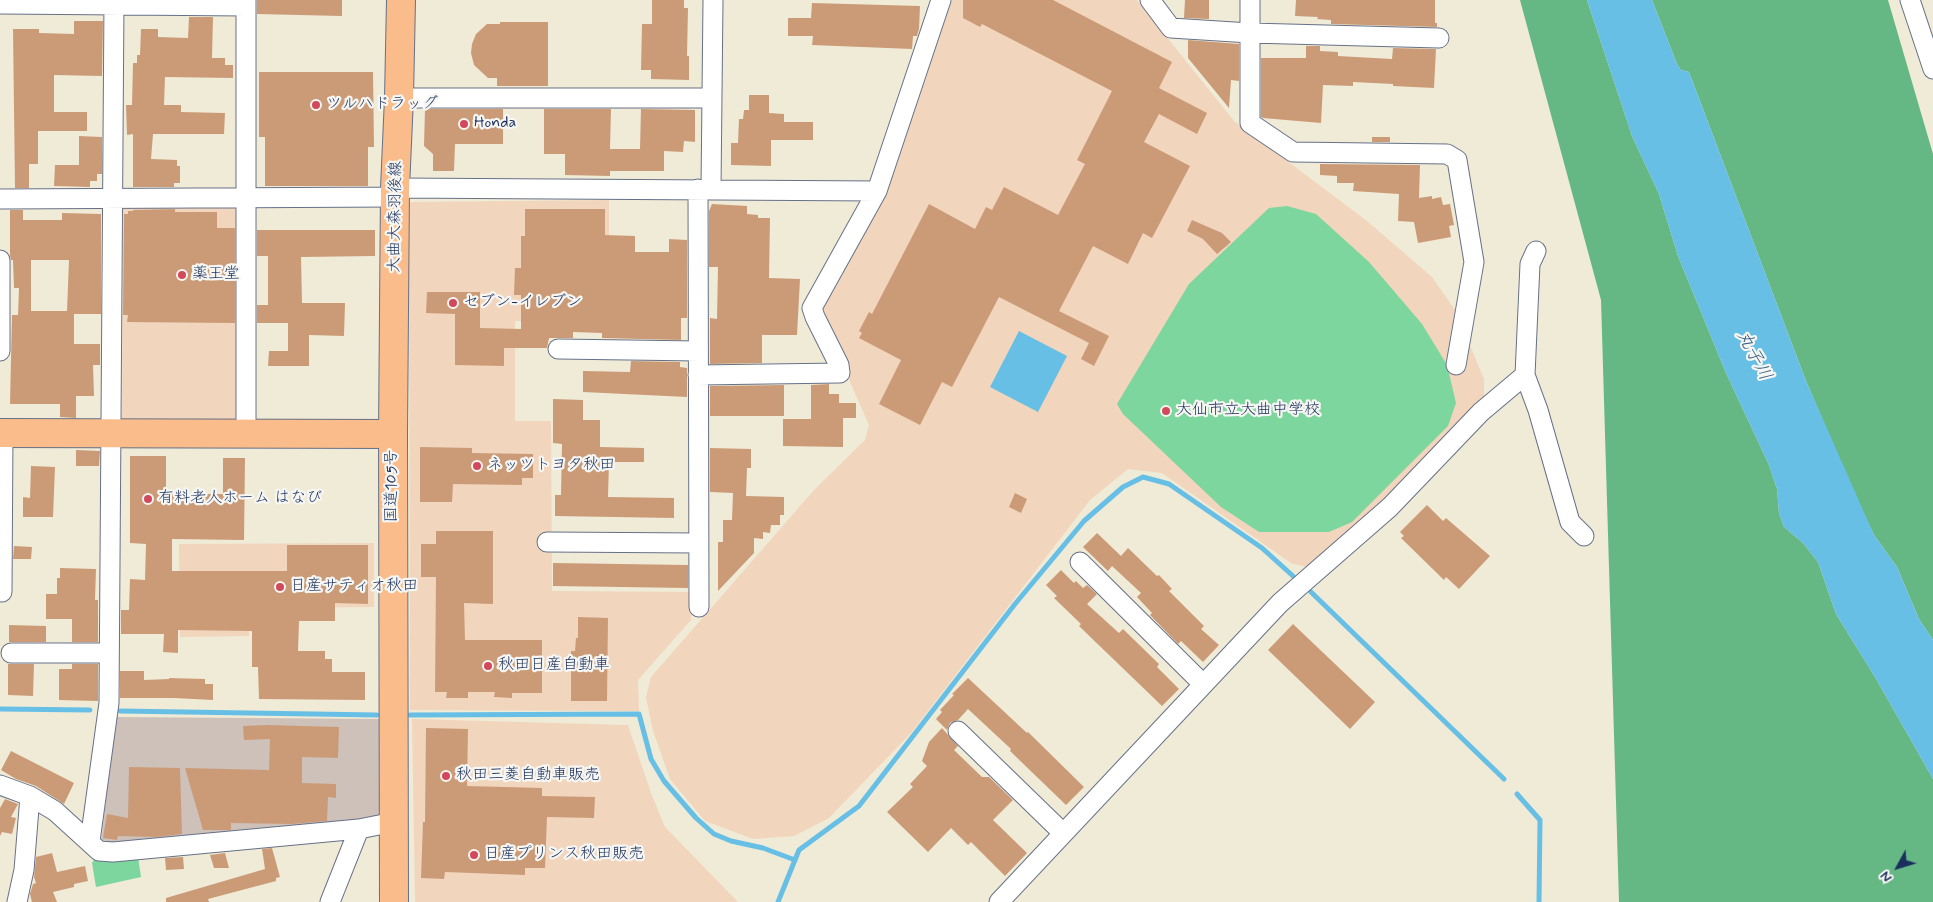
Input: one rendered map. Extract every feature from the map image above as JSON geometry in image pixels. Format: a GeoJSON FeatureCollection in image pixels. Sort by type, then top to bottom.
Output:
{"type":"FeatureCollection","features":[{"type":"Feature","properties":{"kind":"main road","name":"大曲大森羽後線"},"geometry":{"type":"LineString","coordinates":[[393,434],[395,192],[401,0]]}},
{"type":"Feature","properties":{"kind":"main road","name":"国道105号"},"geometry":{"type":"LineString","coordinates":[[1,433],[393,434],[394,902]]}},
{"type":"Feature","properties":{"kind":"street"},"geometry":{"type":"LineString","coordinates":[[699,607],[698,351],[704,189],[712,98],[713,0]]}},
{"type":"Feature","properties":{"kind":"street"},"geometry":{"type":"LineString","coordinates":[[698,375],[840,373],[839,365],[812,308],[877,191],[941,0]]}},
{"type":"Feature","properties":{"kind":"street"},"geometry":{"type":"LineString","coordinates":[[1150,0],[1171,28],[1250,33],[1439,38]]}},
{"type":"Feature","properties":{"kind":"street"},"geometry":{"type":"LineString","coordinates":[[1250,0],[1250,123],[1293,152],[1447,154],[1457,160],[1474,262],[1456,364]]}},
{"type":"Feature","properties":{"kind":"street"},"geometry":{"type":"LineString","coordinates":[[1910,0],[1933,69]]}},
{"type":"Feature","properties":{"kind":"street"},"geometry":{"type":"LineString","coordinates":[[90,841],[109,703],[114,2]]}},
{"type":"Feature","properties":{"kind":"street"},"geometry":{"type":"LineString","coordinates":[[0,4],[114,2],[246,3],[246,434]]}},
{"type":"Feature","properties":{"kind":"street"},"geometry":{"type":"LineString","coordinates":[[399,98],[712,98]]}},
{"type":"Feature","properties":{"kind":"street"},"geometry":{"type":"LineString","coordinates":[[0,199],[704,189],[877,191]]}},
{"type":"Feature","properties":{"kind":"street"},"geometry":{"type":"LineString","coordinates":[[1536,251],[1530,264],[1525,375],[1538,410],[1570,522],[1584,536]]}},
{"type":"Feature","properties":{"kind":"street"},"geometry":{"type":"LineString","coordinates":[[0,260],[0,350]]}},
{"type":"Feature","properties":{"kind":"street"},"geometry":{"type":"LineString","coordinates":[[558,349],[698,351]]}},
{"type":"Feature","properties":{"kind":"street"},"geometry":{"type":"LineString","coordinates":[[999,902],[1280,603],[1390,507],[1481,412],[1525,375]]}},
{"type":"Feature","properties":{"kind":"street"},"geometry":{"type":"LineString","coordinates":[[1,433],[2,592]]}},
{"type":"Feature","properties":{"kind":"street"},"geometry":{"type":"LineString","coordinates":[[547,542],[698,543]]}},
{"type":"Feature","properties":{"kind":"street"},"geometry":{"type":"LineString","coordinates":[[1080,562],[1203,684]]}},
{"type":"Feature","properties":{"kind":"street"},"geometry":{"type":"LineString","coordinates":[[11,653],[109,653]]}},
{"type":"Feature","properties":{"kind":"street"},"geometry":{"type":"LineString","coordinates":[[958,731],[1063,833]]}},
{"type":"Feature","properties":{"kind":"street"},"geometry":{"type":"LineString","coordinates":[[0,785],[30,796],[55,811],[99,851],[113,852],[359,829],[394,822]]}},
{"type":"Feature","properties":{"kind":"street"},"geometry":{"type":"LineString","coordinates":[[18,902],[24,870],[30,796]]}},
{"type":"Feature","properties":{"kind":"street"},"geometry":{"type":"LineString","coordinates":[[330,902],[359,829]]}},
{"type":"Feature","properties":{"kind":"shaded area","name":"大仙市立大曲中学校"},"geometry":{"type":"Polygon","coordinates":[[[952,0],[1137,0],[1234,121],[1367,221],[1432,277],[1455,310],[1484,379],[1484,397],[1361,523],[1306,567],[1291,563],[1162,473],[1128,469],[1090,500],[911,733],[829,818],[794,836],[753,839],[705,821],[670,779],[653,731],[646,697],[651,677],[815,489],[865,440],[869,425],[820,314],[910,115],[952,0]]]}},
{"type":"Feature","properties":{"kind":"shaded area"},"geometry":{"type":"Polygon","coordinates":[[[609,200],[609,302],[552,321],[515,321],[515,421],[551,421],[552,591],[691,592],[691,620],[638,680],[639,711],[410,710],[409,202],[609,200]]]}},
{"type":"Feature","properties":{"kind":"shaded area"},"geometry":{"type":"Polygon","coordinates":[[[123,206],[239,207],[238,422],[122,421],[123,206]]]}},
{"type":"Feature","properties":{"kind":"shaded area","name":"日産サティオ秋田"},"geometry":{"type":"Polygon","coordinates":[[[374,543],[374,607],[249,608],[249,636],[180,637],[179,544],[374,543]]]}},
{"type":"Feature","properties":{"kind":"shaded area"},"geometry":{"type":"Polygon","coordinates":[[[115,717],[388,719],[387,817],[115,849],[101,843],[115,717]]]}},
{"type":"Feature","properties":{"kind":"shaded area"},"geometry":{"type":"Polygon","coordinates":[[[412,719],[628,725],[651,793],[665,827],[738,902],[415,902],[412,719]]]}},
{"type":"Feature","properties":{"kind":"green space"},"geometry":{"type":"Polygon","coordinates":[[[1520,0],[1587,0],[1632,136],[1659,194],[1678,256],[1726,373],[1769,465],[1777,489],[1779,513],[1784,527],[1803,543],[1818,562],[1836,614],[1875,677],[1933,779],[1933,902],[1619,902],[1601,300],[1520,0]]]}},
{"type":"Feature","properties":{"kind":"green space"},"geometry":{"type":"Polygon","coordinates":[[[1652,0],[1888,0],[1933,154],[1933,640],[1919,619],[1897,567],[1874,535],[1856,497],[1806,381],[1689,72],[1681,70],[1677,64],[1652,0]]]}},
{"type":"Feature","properties":{"kind":"green space"},"geometry":{"type":"Polygon","coordinates":[[[1287,206],[1316,214],[1369,262],[1422,324],[1447,365],[1456,403],[1448,426],[1352,522],[1329,532],[1259,532],[1221,507],[1123,414],[1117,404],[1189,284],[1269,208],[1287,206]]]}},
{"type":"Feature","properties":{"kind":"green space"},"geometry":{"type":"Polygon","coordinates":[[[138,857],[141,877],[96,887],[92,863],[95,858],[138,857]]]}},
{"type":"Feature","properties":{"kind":"water","name":"丸子川"},"geometry":{"type":"Polygon","coordinates":[[[1587,0],[1652,0],[1677,64],[1681,70],[1689,72],[1806,381],[1874,535],[1897,567],[1919,619],[1933,640],[1933,779],[1875,677],[1836,614],[1818,562],[1803,543],[1784,527],[1779,513],[1777,489],[1769,465],[1726,373],[1678,256],[1659,194],[1632,136],[1587,0]]]}},
{"type":"Feature","properties":{"kind":"water"},"geometry":{"type":"Polygon","coordinates":[[[1019,331],[1067,356],[1038,412],[990,387],[1019,331]]]}},
{"type":"Feature","properties":{"kind":"building"},"geometry":{"type":"Polygon","coordinates":[[[257,0],[342,0],[342,16],[257,14],[257,0]]]}},
{"type":"Feature","properties":{"kind":"building"},"geometry":{"type":"Polygon","coordinates":[[[652,0],[684,0],[684,8],[688,8],[687,56],[689,56],[689,80],[651,79],[651,70],[641,70],[642,24],[652,24],[652,0]]]}},
{"type":"Feature","properties":{"kind":"building"},"geometry":{"type":"Polygon","coordinates":[[[963,0],[1053,0],[1172,62],[1159,88],[1207,113],[1197,134],[1159,114],[1144,142],[1190,166],[1152,238],[1143,233],[1128,264],[1093,246],[1059,311],[1109,336],[1094,366],[1081,359],[1089,343],[999,297],[952,387],[942,382],[920,425],[879,404],[901,360],[859,338],[862,333],[859,331],[869,312],[872,314],[929,204],[975,229],[986,207],[992,210],[1004,187],[1058,215],[1085,164],[1077,160],[1112,91],[982,24],[980,27],[963,18],[963,0]]]}},
{"type":"Feature","properties":{"kind":"building"},"geometry":{"type":"Polygon","coordinates":[[[1185,0],[1209,0],[1209,19],[1184,18],[1185,0]]]}},
{"type":"Feature","properties":{"kind":"building"},"geometry":{"type":"Polygon","coordinates":[[[1296,0],[1435,0],[1435,23],[1437,23],[1437,27],[1331,24],[1331,20],[1317,19],[1318,17],[1295,16],[1296,0]]]}},
{"type":"Feature","properties":{"kind":"building"},"geometry":{"type":"Polygon","coordinates":[[[812,3],[920,6],[919,29],[917,36],[913,36],[912,49],[812,45],[813,36],[788,36],[788,18],[811,18],[812,3]]]}},
{"type":"Feature","properties":{"kind":"building"},"geometry":{"type":"Polygon","coordinates":[[[189,17],[213,17],[212,58],[225,58],[225,65],[233,65],[233,78],[165,77],[164,105],[181,105],[181,112],[225,113],[224,134],[153,134],[151,159],[177,160],[177,166],[180,166],[180,183],[174,183],[174,187],[133,187],[133,134],[127,135],[126,105],[132,105],[133,63],[137,63],[137,55],[140,55],[141,29],[158,29],[158,37],[188,38],[189,17]]]}},
{"type":"Feature","properties":{"kind":"building"},"geometry":{"type":"Polygon","coordinates":[[[74,21],[103,21],[102,76],[54,75],[54,112],[87,112],[87,131],[38,131],[38,164],[29,164],[29,188],[15,188],[13,29],[39,29],[39,33],[74,34],[74,21]]]}},
{"type":"Feature","properties":{"kind":"building"},"geometry":{"type":"Polygon","coordinates":[[[500,22],[548,22],[548,86],[497,86],[497,78],[488,78],[474,65],[471,53],[476,34],[487,24],[500,24],[500,22]]]}},
{"type":"Feature","properties":{"kind":"building"},"geometry":{"type":"Polygon","coordinates":[[[1188,40],[1239,44],[1239,81],[1231,80],[1229,108],[1188,58],[1188,40]]]}},
{"type":"Feature","properties":{"kind":"building"},"geometry":{"type":"Polygon","coordinates":[[[1306,46],[1320,46],[1320,51],[1338,52],[1338,56],[1392,59],[1393,48],[1436,49],[1434,88],[1353,82],[1353,86],[1323,85],[1321,123],[1261,117],[1261,58],[1306,58],[1306,46]]]}},
{"type":"Feature","properties":{"kind":"building","name":"ツルハドラッグ"},"geometry":{"type":"Polygon","coordinates":[[[259,72],[373,72],[374,147],[368,147],[368,186],[265,186],[265,137],[259,137],[259,72]]]}},
{"type":"Feature","properties":{"kind":"building"},"geometry":{"type":"Polygon","coordinates":[[[749,95],[769,95],[769,113],[784,114],[784,122],[813,122],[813,140],[771,140],[771,166],[731,165],[731,143],[738,143],[739,119],[743,119],[744,110],[749,110],[749,95]]]}},
{"type":"Feature","properties":{"kind":"building","name":"Honda"},"geometry":{"type":"Polygon","coordinates":[[[425,109],[503,109],[503,144],[455,144],[454,171],[433,171],[433,154],[424,146],[425,109]]]}},
{"type":"Feature","properties":{"kind":"building"},"geometry":{"type":"Polygon","coordinates":[[[544,109],[611,109],[610,149],[640,149],[641,109],[695,110],[695,142],[684,141],[683,152],[664,151],[664,171],[610,171],[610,176],[565,175],[565,154],[544,154],[544,109]]]}},
{"type":"Feature","properties":{"kind":"building"},"geometry":{"type":"Polygon","coordinates":[[[79,136],[102,137],[102,174],[97,174],[97,181],[90,181],[90,187],[54,186],[55,165],[79,165],[79,136]]]}},
{"type":"Feature","properties":{"kind":"building"},"geometry":{"type":"Polygon","coordinates":[[[1372,137],[1390,137],[1390,142],[1372,142],[1372,137]]]}},
{"type":"Feature","properties":{"kind":"building"},"geometry":{"type":"Polygon","coordinates":[[[1320,164],[1420,165],[1419,198],[1432,196],[1432,199],[1441,197],[1443,205],[1450,204],[1454,225],[1449,226],[1451,237],[1418,243],[1414,222],[1398,221],[1399,194],[1353,191],[1354,183],[1337,183],[1337,176],[1320,175],[1320,164]]]}},
{"type":"Feature","properties":{"kind":"building"},"geometry":{"type":"Polygon","coordinates":[[[712,204],[747,206],[747,214],[758,215],[758,218],[770,218],[769,278],[800,279],[797,335],[762,335],[762,363],[710,364],[710,318],[717,319],[718,267],[709,267],[709,211],[712,204]]]}},
{"type":"Feature","properties":{"kind":"building","name":"薬王堂"},"geometry":{"type":"Polygon","coordinates":[[[175,209],[175,212],[217,212],[217,228],[235,228],[235,323],[127,322],[128,315],[123,315],[124,214],[128,214],[128,211],[133,210],[175,209]]]}},
{"type":"Feature","properties":{"kind":"building"},"geometry":{"type":"Polygon","coordinates":[[[525,209],[605,209],[605,235],[635,236],[635,252],[669,252],[669,239],[687,240],[687,318],[681,318],[681,340],[602,338],[602,333],[573,332],[573,338],[549,338],[547,348],[504,348],[504,366],[455,365],[455,314],[426,313],[427,292],[480,292],[480,328],[521,329],[521,295],[514,295],[515,268],[521,268],[521,236],[525,236],[525,209]]]}},
{"type":"Feature","properties":{"kind":"building"},"geometry":{"type":"Polygon","coordinates":[[[10,210],[23,210],[23,220],[62,220],[62,213],[101,214],[101,314],[74,314],[74,344],[100,344],[100,365],[93,365],[94,396],[76,396],[76,418],[60,417],[60,404],[10,404],[12,315],[18,315],[19,288],[14,288],[13,260],[11,260],[10,210]],[[31,260],[31,311],[67,311],[69,260],[31,260]]]}},
{"type":"Feature","properties":{"kind":"building"},"geometry":{"type":"Polygon","coordinates":[[[1192,220],[1222,233],[1231,242],[1217,254],[1203,239],[1187,231],[1192,220]]]}},
{"type":"Feature","properties":{"kind":"building"},"geometry":{"type":"Polygon","coordinates":[[[257,230],[375,230],[375,256],[301,257],[302,303],[345,303],[344,336],[309,335],[309,366],[268,366],[269,351],[288,351],[288,323],[257,323],[257,305],[268,305],[268,256],[257,256],[257,230]]]}},
{"type":"Feature","properties":{"kind":"building"},"geometry":{"type":"Polygon","coordinates":[[[631,361],[680,362],[680,367],[687,368],[687,397],[583,392],[583,371],[630,372],[631,361]]]}},
{"type":"Feature","properties":{"kind":"building"},"geometry":{"type":"Polygon","coordinates":[[[829,384],[829,394],[839,394],[839,403],[856,403],[856,418],[843,418],[843,447],[783,446],[783,419],[811,419],[811,385],[829,384]]]}},
{"type":"Feature","properties":{"kind":"building"},"geometry":{"type":"Polygon","coordinates":[[[784,385],[784,416],[710,416],[710,386],[784,385]]]}},
{"type":"Feature","properties":{"kind":"building"},"geometry":{"type":"Polygon","coordinates":[[[553,399],[583,400],[583,420],[600,420],[600,447],[644,448],[644,462],[609,462],[608,497],[674,498],[674,518],[555,516],[555,495],[561,495],[562,444],[553,443],[553,399]]]}},
{"type":"Feature","properties":{"kind":"building","name":"ネッツトヨタ秋田"},"geometry":{"type":"Polygon","coordinates":[[[420,447],[472,448],[472,453],[533,454],[533,478],[522,478],[522,485],[453,484],[452,502],[420,502],[420,447]]]}},
{"type":"Feature","properties":{"kind":"building"},"geometry":{"type":"Polygon","coordinates":[[[710,448],[751,449],[751,468],[747,468],[746,496],[784,497],[784,515],[780,515],[780,525],[771,525],[770,533],[763,532],[763,539],[754,538],[754,553],[718,591],[718,542],[723,542],[723,520],[732,520],[733,493],[710,492],[710,448]]]}},
{"type":"Feature","properties":{"kind":"building"},"geometry":{"type":"Polygon","coordinates":[[[76,450],[100,451],[99,466],[76,466],[76,450]]]}},
{"type":"Feature","properties":{"kind":"building"},"geometry":{"type":"Polygon","coordinates":[[[130,456],[166,456],[166,494],[223,494],[223,458],[245,458],[244,540],[172,539],[172,571],[287,571],[287,545],[368,545],[368,604],[335,603],[335,621],[299,621],[298,651],[325,651],[325,659],[332,659],[332,672],[365,672],[365,700],[259,699],[258,667],[252,667],[252,631],[178,630],[178,653],[163,652],[164,634],[121,634],[121,610],[129,610],[130,579],[145,580],[146,544],[130,543],[130,456]]]}},
{"type":"Feature","properties":{"kind":"building"},"geometry":{"type":"Polygon","coordinates":[[[31,466],[55,467],[53,517],[23,517],[23,497],[30,498],[31,466]]]}},
{"type":"Feature","properties":{"kind":"building"},"geometry":{"type":"Polygon","coordinates":[[[1015,493],[1027,499],[1021,513],[1009,507],[1015,493]]]}},
{"type":"Feature","properties":{"kind":"building"},"geometry":{"type":"Polygon","coordinates":[[[1427,505],[1443,521],[1446,518],[1490,556],[1459,589],[1446,577],[1444,580],[1401,538],[1404,536],[1400,532],[1427,505]]]}},
{"type":"Feature","properties":{"kind":"building"},"geometry":{"type":"Polygon","coordinates":[[[436,531],[493,531],[493,604],[464,603],[465,640],[542,640],[542,693],[512,693],[512,698],[494,697],[495,692],[468,692],[468,698],[446,698],[447,692],[435,692],[436,577],[421,577],[421,544],[436,544],[436,531]]]}},
{"type":"Feature","properties":{"kind":"building"},"geometry":{"type":"Polygon","coordinates":[[[1097,533],[1121,556],[1128,548],[1157,576],[1159,575],[1172,589],[1169,591],[1204,626],[1201,629],[1219,645],[1203,662],[1181,641],[1178,644],[1150,615],[1152,613],[1137,597],[1141,593],[1112,566],[1108,571],[1083,547],[1097,533]]]}},
{"type":"Feature","properties":{"kind":"building"},"geometry":{"type":"Polygon","coordinates":[[[14,546],[32,547],[31,559],[13,559],[14,546]]]}},
{"type":"Feature","properties":{"kind":"building"},"geometry":{"type":"Polygon","coordinates":[[[553,563],[688,565],[688,588],[553,586],[553,563]]]}},
{"type":"Feature","properties":{"kind":"building"},"geometry":{"type":"Polygon","coordinates":[[[60,568],[96,569],[95,600],[98,600],[98,642],[72,642],[72,619],[46,619],[46,594],[57,594],[57,578],[60,578],[60,568]]]}},
{"type":"Feature","properties":{"kind":"building"},"geometry":{"type":"Polygon","coordinates":[[[1061,570],[1074,583],[1076,581],[1083,588],[1087,585],[1097,594],[1087,604],[1119,633],[1123,629],[1159,664],[1157,667],[1179,689],[1162,706],[1079,626],[1081,624],[1054,598],[1057,596],[1046,585],[1061,570]]]}},
{"type":"Feature","properties":{"kind":"building"},"geometry":{"type":"Polygon","coordinates":[[[578,617],[608,618],[607,701],[571,701],[571,651],[575,651],[576,638],[578,638],[578,617]]]}},
{"type":"Feature","properties":{"kind":"building"},"geometry":{"type":"Polygon","coordinates":[[[1293,624],[1375,702],[1350,729],[1268,650],[1293,624]]]}},
{"type":"Feature","properties":{"kind":"building"},"geometry":{"type":"Polygon","coordinates":[[[9,625],[46,626],[46,642],[9,642],[9,625]]]}},
{"type":"Feature","properties":{"kind":"building"},"geometry":{"type":"Polygon","coordinates":[[[8,664],[34,664],[33,696],[8,695],[8,664]]]}},
{"type":"Feature","properties":{"kind":"building"},"geometry":{"type":"Polygon","coordinates":[[[72,664],[98,664],[98,701],[59,700],[59,669],[72,669],[72,664]]]}},
{"type":"Feature","properties":{"kind":"building"},"geometry":{"type":"Polygon","coordinates":[[[120,671],[144,671],[144,680],[169,678],[205,679],[205,684],[213,684],[213,700],[120,698],[120,671]]]}},
{"type":"Feature","properties":{"kind":"building"},"geometry":{"type":"Polygon","coordinates":[[[968,678],[1028,732],[1084,787],[1066,805],[1010,751],[1011,749],[968,709],[958,720],[950,723],[947,730],[936,719],[942,712],[940,710],[954,695],[952,694],[968,678]]]}},
{"type":"Feature","properties":{"kind":"building"},"geometry":{"type":"Polygon","coordinates":[[[243,726],[339,727],[338,758],[302,757],[302,783],[336,784],[336,798],[328,797],[327,821],[292,824],[231,823],[231,830],[203,830],[185,768],[269,770],[270,739],[244,740],[243,726]]]}},
{"type":"Feature","properties":{"kind":"building"},"geometry":{"type":"Polygon","coordinates":[[[426,728],[468,729],[467,786],[542,788],[542,796],[595,797],[594,818],[547,817],[545,868],[525,868],[525,875],[445,872],[444,879],[421,878],[423,822],[425,822],[426,728]]]}},
{"type":"Feature","properties":{"kind":"building"},"geometry":{"type":"Polygon","coordinates":[[[942,728],[958,746],[954,750],[982,777],[989,777],[1013,800],[993,820],[1027,853],[1005,876],[971,842],[968,845],[951,828],[928,852],[887,812],[913,787],[910,784],[927,766],[922,761],[929,742],[942,728]]]}},
{"type":"Feature","properties":{"kind":"building"},"geometry":{"type":"Polygon","coordinates":[[[11,751],[74,783],[64,804],[36,786],[16,779],[1,770],[11,751]]]}},
{"type":"Feature","properties":{"kind":"building"},"geometry":{"type":"Polygon","coordinates":[[[129,767],[180,768],[182,834],[156,837],[118,836],[117,840],[103,838],[107,814],[128,818],[129,767]]]}},
{"type":"Feature","properties":{"kind":"building"},"geometry":{"type":"Polygon","coordinates":[[[5,799],[18,804],[11,817],[16,818],[12,834],[2,832],[0,836],[0,808],[5,799]]]}},
{"type":"Feature","properties":{"kind":"building"},"geometry":{"type":"Polygon","coordinates":[[[272,848],[280,877],[276,878],[276,881],[208,899],[209,902],[166,902],[166,898],[265,869],[262,849],[272,848]]]}},
{"type":"Feature","properties":{"kind":"building"},"geometry":{"type":"Polygon","coordinates":[[[52,853],[57,872],[85,866],[88,881],[74,884],[74,887],[53,892],[57,902],[32,902],[30,894],[33,884],[36,883],[34,877],[36,857],[52,853]]]}},
{"type":"Feature","properties":{"kind":"building"},"geometry":{"type":"Polygon","coordinates":[[[225,853],[229,868],[214,868],[210,855],[225,853]]]}},
{"type":"Feature","properties":{"kind":"building"},"geometry":{"type":"Polygon","coordinates":[[[183,857],[184,869],[166,870],[165,858],[183,857]]]}},
{"type":"Feature","properties":{"kind":"waterway"},"geometry":{"type":"LineString","coordinates":[[778,902],[799,850],[859,806],[1015,604],[1084,521],[1123,487],[1143,477],[1169,484],[1262,548],[1293,576]]}},
{"type":"Feature","properties":{"kind":"waterway"},"geometry":{"type":"LineString","coordinates":[[1311,592],[1504,779]]}},
{"type":"Feature","properties":{"kind":"waterway"},"geometry":{"type":"LineString","coordinates":[[0,709],[90,710]]}},
{"type":"Feature","properties":{"kind":"waterway"},"geometry":{"type":"LineString","coordinates":[[120,711],[377,715]]}},
{"type":"Feature","properties":{"kind":"waterway"},"geometry":{"type":"LineString","coordinates":[[410,715],[639,714],[651,759],[664,781],[696,818],[714,834],[731,841],[763,848],[795,860]]}},
{"type":"Feature","properties":{"kind":"waterway"},"geometry":{"type":"LineString","coordinates":[[1517,794],[1540,820],[1539,902]]}},
{"type":"Feature","properties":{"kind":"place","name":"ツルハドラッグ"},"geometry":{"type":"Point","coordinates":[316,105]}},
{"type":"Feature","properties":{"kind":"place","name":"Honda"},"geometry":{"type":"Point","coordinates":[464,124]}},
{"type":"Feature","properties":{"kind":"place","name":"薬王堂"},"geometry":{"type":"Point","coordinates":[182,275]}},
{"type":"Feature","properties":{"kind":"place","name":"セブン-イレブン"},"geometry":{"type":"Point","coordinates":[453,303]}},
{"type":"Feature","properties":{"kind":"place","name":"大仙市立大曲中学校"},"geometry":{"type":"Point","coordinates":[1166,411]}},
{"type":"Feature","properties":{"kind":"place","name":"ネッツトヨタ秋田"},"geometry":{"type":"Point","coordinates":[477,466]}},
{"type":"Feature","properties":{"kind":"place","name":"有料老人ホーム はなび"},"geometry":{"type":"Point","coordinates":[148,499]}},
{"type":"Feature","properties":{"kind":"place","name":"日産サティオ秋田"},"geometry":{"type":"Point","coordinates":[280,587]}},
{"type":"Feature","properties":{"kind":"place","name":"秋田日産自動車"},"geometry":{"type":"Point","coordinates":[488,666]}},
{"type":"Feature","properties":{"kind":"place","name":"秋田三菱自動車販売"},"geometry":{"type":"Point","coordinates":[446,776]}},
{"type":"Feature","properties":{"kind":"place","name":"日産プリンス秋田販売"},"geometry":{"type":"Point","coordinates":[474,855]}}]}
